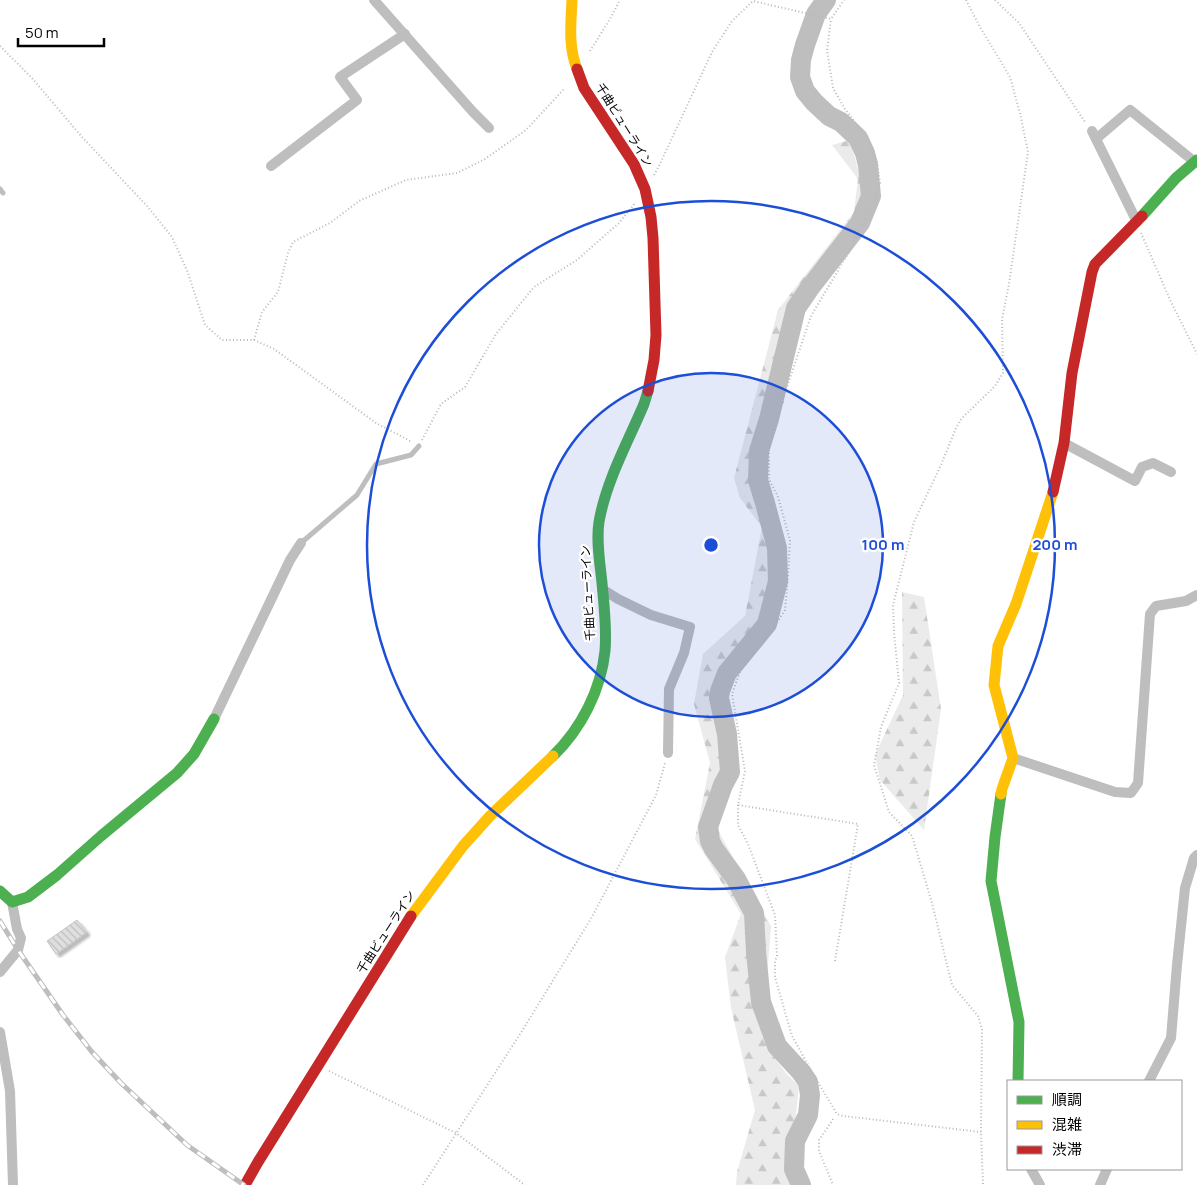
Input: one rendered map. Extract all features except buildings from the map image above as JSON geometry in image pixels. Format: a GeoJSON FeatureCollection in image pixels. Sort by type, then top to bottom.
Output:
{"type":"FeatureCollection","features":[{"type":"Feature","properties":{"kind":"street"},"geometry":{"type":"LineString","coordinates":[[374,0],[489,128]]}},
{"type":"Feature","properties":{"kind":"street","name":"千曲ビューライン"},"geometry":{"type":"LineString","coordinates":[[245,1185],[411,916],[463,846],[558,750],[577,727],[599,681],[605,651],[605,621],[599,524],[611,480],[644,404],[650,384],[656,335],[653,238],[645,189],[634,164],[584,88],[573,59],[570,40],[572,0]]}},
{"type":"Feature","properties":{"kind":"street"},"geometry":{"type":"LineString","coordinates":[[271,166],[357,100],[340,77],[405,34]]}},
{"type":"Feature","properties":{"kind":"street"},"geometry":{"type":"LineString","coordinates":[[1018,1080],[1019,1022],[990,881],[1002,789],[1013,758],[994,685],[998,646],[1019,596],[1052,499],[1064,443],[1072,373],[1095,264],[1136,222],[1176,178],[1196,161],[1130,110],[1094,135],[1136,222]]}},
{"type":"Feature","properties":{"kind":"street"},"geometry":{"type":"LineString","coordinates":[[1064,443],[1135,481],[1142,467],[1153,463],[1171,472]]}},
{"type":"Feature","properties":{"kind":"street"},"geometry":{"type":"LineString","coordinates":[[12,902],[28,897],[50,880],[100,836],[178,773],[194,754],[214,719],[290,560],[301,543]]}},
{"type":"Feature","properties":{"kind":"street"},"geometry":{"type":"LineString","coordinates":[[602,589],[651,615],[690,627],[684,653],[669,689],[668,753]]}},
{"type":"Feature","properties":{"kind":"street"},"geometry":{"type":"LineString","coordinates":[[1013,758],[1115,792],[1131,793],[1138,783],[1150,614],[1156,606],[1186,601],[1197,595]]}},
{"type":"Feature","properties":{"kind":"street"},"geometry":{"type":"LineString","coordinates":[[1150,1080],[1171,1038],[1185,888],[1194,858],[1197,855]]}},
{"type":"Feature","properties":{"kind":"street"},"geometry":{"type":"LineString","coordinates":[[0,890],[12,902],[17,929],[21,938],[18,950],[0,972]]}},
{"type":"Feature","properties":{"kind":"street"},"geometry":{"type":"LineString","coordinates":[[0,1032],[10,1091],[13,1185]]}},
{"type":"Feature","properties":{"kind":"street"},"geometry":{"type":"LineString","coordinates":[[1032,1170],[1040,1185]]}},
{"type":"Feature","properties":{"kind":"street"},"geometry":{"type":"LineString","coordinates":[[1100,1185],[1107,1170]]}},
{"type":"Feature","properties":{"kind":"lane"},"geometry":{"type":"LineString","coordinates":[[301,543],[357,494],[376,464],[411,455],[419,446]]}},
{"type":"Feature","properties":{"kind":"path"},"geometry":{"type":"LineString","coordinates":[[590,51],[620,0]]}},
{"type":"Feature","properties":{"kind":"path"},"geometry":{"type":"LineString","coordinates":[[844,0],[830,19],[827,50],[833,88],[845,108],[868,138],[877,162],[880,183],[876,198],[849,252],[811,316],[769,445],[769,479],[778,497],[790,540],[788,576],[785,610],[771,632],[741,668],[732,694],[744,771],[738,805],[738,825],[748,844],[775,914],[777,956],[774,977],[792,1036],[838,1114],[981,1132]]}},
{"type":"Feature","properties":{"kind":"path"},"geometry":{"type":"LineString","coordinates":[[966,0],[1010,77],[1028,152],[1009,284],[1002,319],[1003,373],[995,386],[959,423],[914,522],[893,605],[899,683],[881,728],[874,766],[889,812],[912,836],[932,902],[952,985],[978,1016],[982,1029],[981,1132],[983,1185]]}},
{"type":"Feature","properties":{"kind":"path"},"geometry":{"type":"LineString","coordinates":[[995,0],[1019,23],[1094,135]]}},
{"type":"Feature","properties":{"kind":"path"},"geometry":{"type":"LineString","coordinates":[[0,46],[31,77],[82,137],[147,206],[172,237],[188,273],[205,325],[222,340],[254,340],[274,349],[376,424],[419,446],[441,404],[465,386],[496,334],[534,287],[577,260],[619,223],[645,189],[659,166],[712,52],[732,21],[753,1],[830,19]]}},
{"type":"Feature","properties":{"kind":"path"},"geometry":{"type":"LineString","coordinates":[[254,340],[262,312],[278,292],[288,253],[293,242],[330,223],[360,201],[406,180],[457,173],[484,159],[526,130],[564,89]]}},
{"type":"Feature","properties":{"kind":"path"},"geometry":{"type":"LineString","coordinates":[[1136,222],[1197,354]]}},
{"type":"Feature","properties":{"kind":"path"},"geometry":{"type":"LineString","coordinates":[[422,1185],[522,1031],[592,917],[656,795],[668,753]]}},
{"type":"Feature","properties":{"kind":"path"},"geometry":{"type":"LineString","coordinates":[[738,805],[858,824],[835,961]]}},
{"type":"Feature","properties":{"kind":"path"},"geometry":{"type":"LineString","coordinates":[[318,1066],[456,1133],[525,1185]]}},
{"type":"Feature","properties":{"kind":"path"},"geometry":{"type":"LineString","coordinates":[[833,1119],[819,1140],[819,1151],[833,1185]]}},
{"type":"Feature","properties":{"kind":"green space"},"geometry":{"type":"Polygon","coordinates":[[[850,140],[865,194],[848,234],[790,314],[752,446],[765,503],[769,580],[759,630],[737,655],[715,693],[726,748],[726,769],[715,794],[719,832],[771,926],[763,1029],[767,1048],[786,1073],[799,1086],[794,1134],[793,1185],[736,1185],[737,1172],[755,1110],[731,1008],[725,957],[741,914],[695,839],[710,763],[694,704],[703,654],[745,616],[762,527],[740,498],[734,478],[778,310],[854,212],[858,179],[832,145],[850,140]]]}},
{"type":"Feature","properties":{"kind":"green space"},"geometry":{"type":"Polygon","coordinates":[[[902,592],[924,597],[941,709],[924,830],[880,780],[875,755],[903,695],[902,592]]]}},
{"type":"Feature","properties":{"kind":"waterway"},"geometry":{"type":"LineString","coordinates":[[801,1185],[794,1169],[795,1141],[808,1115],[810,1095],[808,1082],[777,1046],[761,1002],[754,913],[736,879],[714,849],[710,841],[708,827],[723,785],[730,772],[727,734],[719,698],[720,691],[727,673],[767,624],[778,581],[777,548],[758,480],[759,451],[769,419],[796,308],[860,223],[871,196],[868,165],[858,138],[841,122],[829,116],[814,102],[805,91],[800,77],[801,60],[805,45],[816,14],[826,0]]}},
{"type":"Feature","properties":{"kind":"railway"},"geometry":{"type":"LineString","coordinates":[[0,921],[63,1015],[92,1052],[121,1083],[187,1145],[244,1185]]}},
{"type":"Feature","properties":{"kind":"traffic: fast"},"geometry":{"type":"LineString","coordinates":[[1142,216],[1176,178],[1197,160]]}},
{"type":"Feature","properties":{"kind":"traffic: fast"},"geometry":{"type":"LineString","coordinates":[[553,756],[581,721],[594,694],[603,666],[606,634],[598,544],[599,522],[612,477],[648,391]]}},
{"type":"Feature","properties":{"kind":"traffic: fast"},"geometry":{"type":"LineString","coordinates":[[0,891],[12,902],[28,897],[57,875],[177,773],[194,754],[214,719]]}},
{"type":"Feature","properties":{"kind":"traffic: fast"},"geometry":{"type":"LineString","coordinates":[[1001,794],[991,881],[1019,1022],[1018,1080]]}},
{"type":"Feature","properties":{"kind":"traffic: slow"},"geometry":{"type":"LineString","coordinates":[[572,0],[571,43],[577,69]]}},
{"type":"Feature","properties":{"kind":"traffic: slow"},"geometry":{"type":"LineString","coordinates":[[1001,794],[1013,758],[994,685],[998,646],[1016,604],[1053,492]]}},
{"type":"Feature","properties":{"kind":"traffic: slow"},"geometry":{"type":"LineString","coordinates":[[411,916],[463,846],[490,816],[553,756]]}},
{"type":"Feature","properties":{"kind":"traffic: jam"},"geometry":{"type":"LineString","coordinates":[[577,69],[584,88],[634,164],[645,189],[653,238],[656,335],[654,360],[648,391]]}},
{"type":"Feature","properties":{"kind":"traffic: jam"},"geometry":{"type":"LineString","coordinates":[[1053,492],[1064,443],[1072,373],[1092,272],[1095,264],[1142,216]]}},
{"type":"Feature","properties":{"kind":"traffic: jam"},"geometry":{"type":"LineString","coordinates":[[245,1185],[411,916]]}}]}
